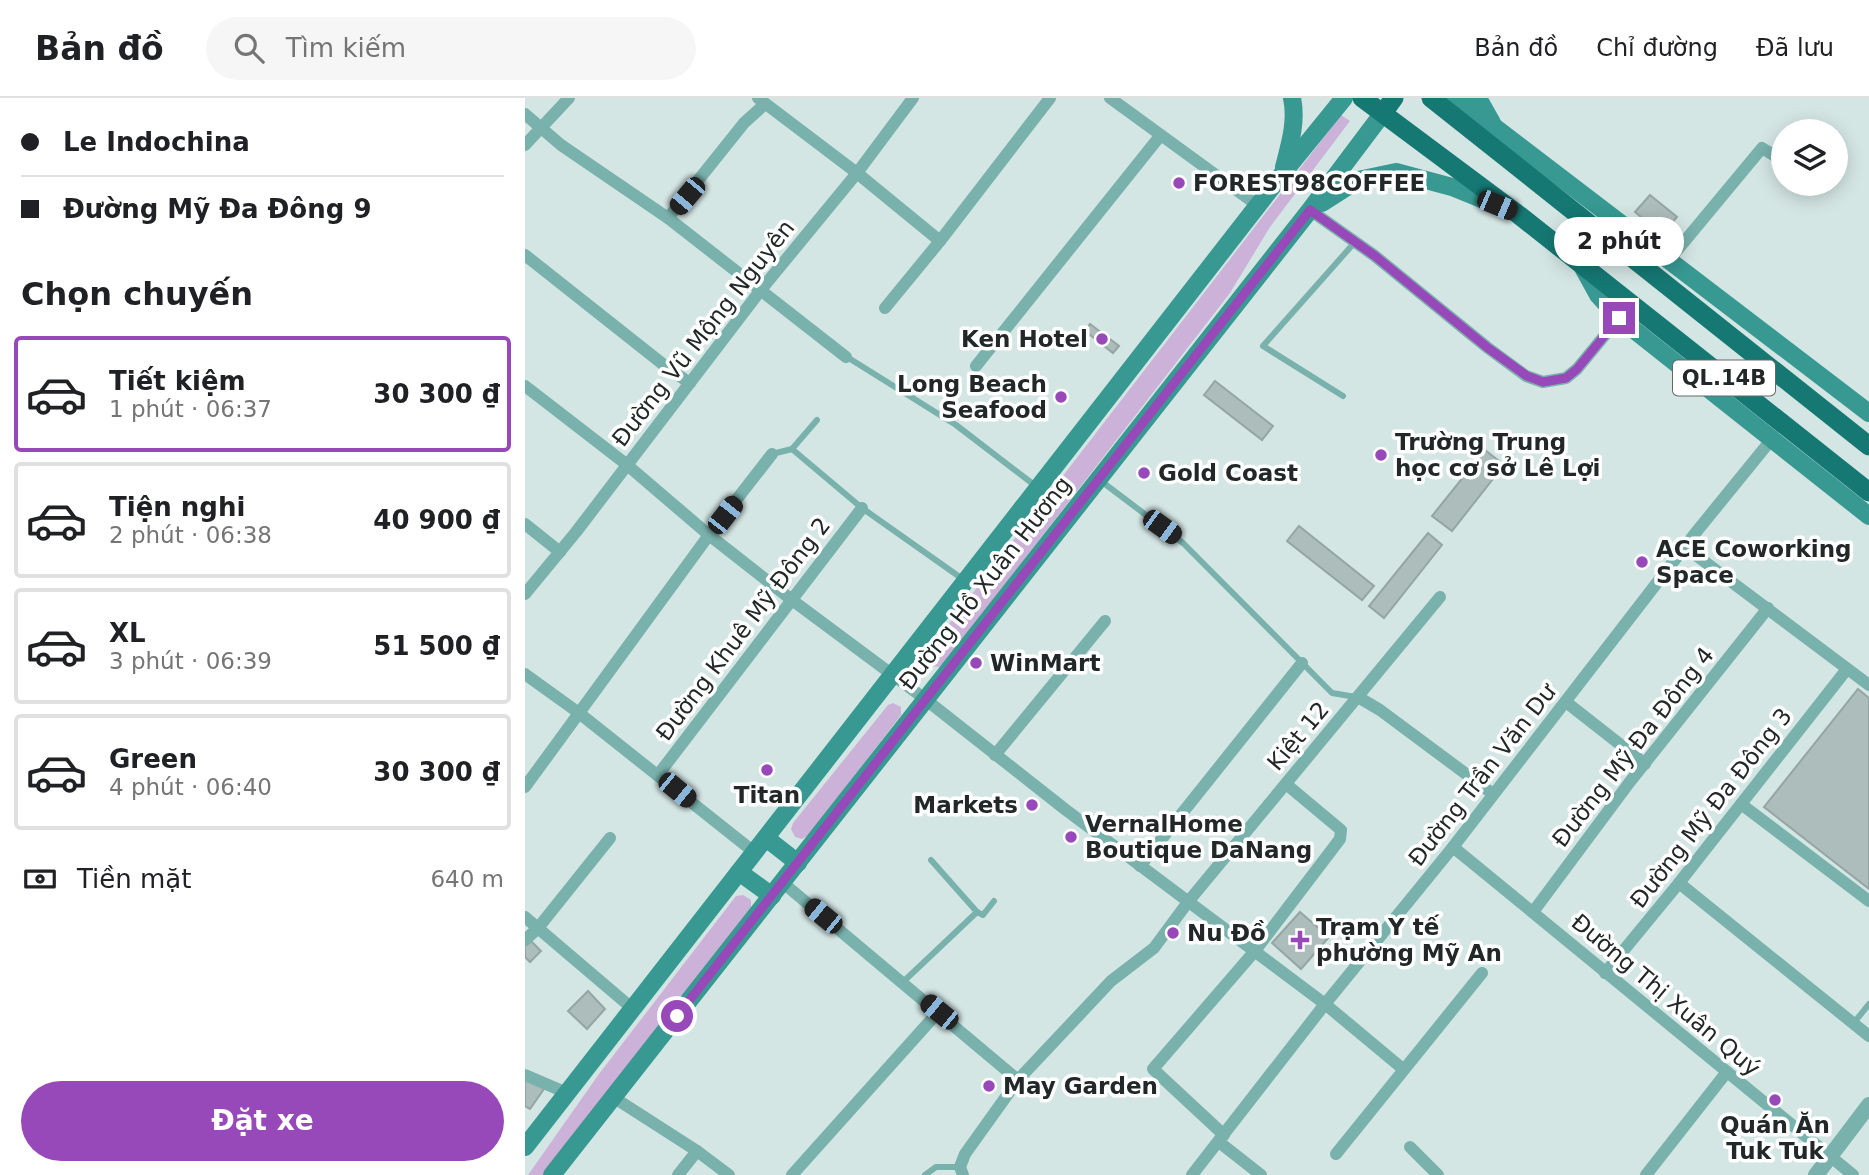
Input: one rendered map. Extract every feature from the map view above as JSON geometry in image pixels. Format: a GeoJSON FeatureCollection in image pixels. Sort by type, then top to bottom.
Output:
{"type":"FeatureCollection","features":[{"type":"Feature","properties":{"kind":"highway"},"geometry":{"type":"LineString","coordinates":[[1362,98],[1388,106]]}},
{"type":"Feature","properties":{"kind":"highway","name":"QL.14B"},"geometry":{"type":"LineString","coordinates":[[1431,98],[1869,446]]}},
{"type":"Feature","properties":{"kind":"highway","name":"QL.14B"},"geometry":{"type":"LineString","coordinates":[[1388,106],[1519,215],[1869,492]]}},
{"type":"Feature","properties":{"kind":"main road"},"geometry":{"type":"LineString","coordinates":[[1283,173],[1292,137],[1294,108],[1291,98]]}},
{"type":"Feature","properties":{"kind":"main road","name":"Đường Hồ Xuân Hương"},"geometry":{"type":"LineString","coordinates":[[525,1147],[1257,205],[1344,98]]}},
{"type":"Feature","properties":{"kind":"main road"},"geometry":{"type":"LineString","coordinates":[[1453,98],[1869,414]]}},
{"type":"Feature","properties":{"kind":"main road"},"geometry":{"type":"LineString","coordinates":[[1478,98],[1493,126]]}},
{"type":"Feature","properties":{"kind":"main road","name":"Đường Hồ Xuân Hương"},"geometry":{"type":"LineString","coordinates":[[552,1175],[1310,210],[1388,106]]}},
{"type":"Feature","properties":{"kind":"main road"},"geometry":{"type":"LineString","coordinates":[[1310,210],[1358,180],[1396,172],[1453,187],[1519,215]]}},
{"type":"Feature","properties":{"kind":"main road"},"geometry":{"type":"LineString","coordinates":[[1580,263],[1598,295],[1619,318],[1869,516]]}},
{"type":"Feature","properties":{"kind":"main road"},"geometry":{"type":"LineString","coordinates":[[1723,331],[1736,312]]}},
{"type":"Feature","properties":{"kind":"main road"},"geometry":{"type":"LineString","coordinates":[[766,838],[798,863]]}},
{"type":"Feature","properties":{"kind":"main road"},"geometry":{"type":"LineString","coordinates":[[739,872],[777,889]]}},
{"type":"Feature","properties":{"kind":"street"},"geometry":{"type":"LineString","coordinates":[[525,145],[569,98]]}},
{"type":"Feature","properties":{"kind":"street","name":"Đường Vũ Mộng Nguyên"},"geometry":{"type":"LineString","coordinates":[[525,594],[761,291],[857,173],[913,98]]}},
{"type":"Feature","properties":{"kind":"street"},"geometry":{"type":"LineString","coordinates":[[885,308],[1050,98]]}},
{"type":"Feature","properties":{"kind":"street"},"geometry":{"type":"LineString","coordinates":[[1110,98],[1257,205]]}},
{"type":"Feature","properties":{"kind":"street"},"geometry":{"type":"LineString","coordinates":[[668,218],[762,101],[857,173],[940,241]]}},
{"type":"Feature","properties":{"kind":"street"},"geometry":{"type":"LineString","coordinates":[[525,114],[561,145],[668,218],[846,356]]}},
{"type":"Feature","properties":{"kind":"street"},"geometry":{"type":"LineString","coordinates":[[976,366],[1160,136]]}},
{"type":"Feature","properties":{"kind":"street"},"geometry":{"type":"LineString","coordinates":[[1669,260],[1762,148],[1771,154]]}},
{"type":"Feature","properties":{"kind":"street"},"geometry":{"type":"LineString","coordinates":[[1310,210],[1355,242],[1488,348],[1527,376],[1543,382],[1566,378],[1577,369],[1619,318]]}},
{"type":"Feature","properties":{"kind":"street"},"geometry":{"type":"LineString","coordinates":[[525,255],[690,383]]}},
{"type":"Feature","properties":{"kind":"street"},"geometry":{"type":"LineString","coordinates":[[525,386],[626,464],[709,536],[1325,1004],[1403,1069]]}},
{"type":"Feature","properties":{"kind":"street","name":"Đường Trần Văn Dư"},"geometry":{"type":"LineString","coordinates":[[1192,1175],[1771,440]]}},
{"type":"Feature","properties":{"kind":"street"},"geometry":{"type":"LineString","coordinates":[[525,788],[772,454]]}},
{"type":"Feature","properties":{"kind":"street","name":"Đường Khuê Mỹ Đông 2"},"geometry":{"type":"LineString","coordinates":[[657,775],[862,508]]}},
{"type":"Feature","properties":{"kind":"street"},"geometry":{"type":"LineString","coordinates":[[525,524],[559,552]]}},
{"type":"Feature","properties":{"kind":"street"},"geometry":{"type":"LineString","coordinates":[[1685,547],[1869,685]]}},
{"type":"Feature","properties":{"kind":"street","name":"Kiệt 12"},"geometry":{"type":"LineString","coordinates":[[962,1171],[965,1154],[1018,1080],[1111,981],[1154,948],[1188,902],[1440,597]]}},
{"type":"Feature","properties":{"kind":"street","name":"Đường Mỹ Đa Đông 4"},"geometry":{"type":"LineString","coordinates":[[1533,912],[1768,608]]}},
{"type":"Feature","properties":{"kind":"street"},"geometry":{"type":"LineString","coordinates":[[995,755],[1105,621]]}},
{"type":"Feature","properties":{"kind":"street"},"geometry":{"type":"LineString","coordinates":[[1140,866],[1303,663]]}},
{"type":"Feature","properties":{"kind":"street","name":"Đường Mỹ Đa Đông 3"},"geometry":{"type":"LineString","coordinates":[[1605,973],[1847,668]]}},
{"type":"Feature","properties":{"kind":"street"},"geometry":{"type":"LineString","coordinates":[[525,674],[579,713],[754,852]]}},
{"type":"Feature","properties":{"kind":"street"},"geometry":{"type":"LineString","coordinates":[[1358,697],[1380,710],[1493,794]]}},
{"type":"Feature","properties":{"kind":"street"},"geometry":{"type":"LineString","coordinates":[[1566,702],[1645,764]]}},
{"type":"Feature","properties":{"kind":"street"},"geometry":{"type":"LineString","coordinates":[[1261,1175],[1153,1069],[1254,952],[1342,835],[1341,830],[1286,784]]}},
{"type":"Feature","properties":{"kind":"street"},"geometry":{"type":"LineString","coordinates":[[1741,804],[1869,901]]}},
{"type":"Feature","properties":{"kind":"street"},"geometry":{"type":"LineString","coordinates":[[525,940],[538,928],[610,838]]}},
{"type":"Feature","properties":{"kind":"street","name":"Đường Thị Xuân Quý"},"geometry":{"type":"LineString","coordinates":[[1453,847],[1853,1175]]}},
{"type":"Feature","properties":{"kind":"street"},"geometry":{"type":"LineString","coordinates":[[1679,883],[1869,1036]]}},
{"type":"Feature","properties":{"kind":"street"},"geometry":{"type":"LineString","coordinates":[[777,889],[903,982],[1018,1080]]}},
{"type":"Feature","properties":{"kind":"street"},"geometry":{"type":"LineString","coordinates":[[525,917],[633,1009]]}},
{"type":"Feature","properties":{"kind":"street"},"geometry":{"type":"LineString","coordinates":[[1336,1154],[1482,973]]}},
{"type":"Feature","properties":{"kind":"street"},"geometry":{"type":"LineString","coordinates":[[792,1175],[939,1012]]}},
{"type":"Feature","properties":{"kind":"street"},"geometry":{"type":"LineString","coordinates":[[1646,1175],[1726,1073]]}},
{"type":"Feature","properties":{"kind":"street"},"geometry":{"type":"LineString","coordinates":[[525,1075],[568,1093]]}},
{"type":"Feature","properties":{"kind":"street"},"geometry":{"type":"LineString","coordinates":[[613,1097],[729,1175]]}},
{"type":"Feature","properties":{"kind":"street"},"geometry":{"type":"LineString","coordinates":[[1816,1175],[1869,1105]]}},
{"type":"Feature","properties":{"kind":"street"},"geometry":{"type":"LineString","coordinates":[[1410,1147],[1438,1175]]}},
{"type":"Feature","properties":{"kind":"street"},"geometry":{"type":"LineString","coordinates":[[678,1175],[697,1151]]}},
{"type":"Feature","properties":{"kind":"lane"},"geometry":{"type":"LineString","coordinates":[[1343,396],[1263,346],[1355,242]]}},
{"type":"Feature","properties":{"kind":"lane"},"geometry":{"type":"LineString","coordinates":[[846,356],[957,425],[1039,488]]}},
{"type":"Feature","properties":{"kind":"lane"},"geometry":{"type":"LineString","coordinates":[[772,454],[792,449],[817,420]]}},
{"type":"Feature","properties":{"kind":"lane"},"geometry":{"type":"LineString","coordinates":[[792,449],[862,508],[965,581]]}},
{"type":"Feature","properties":{"kind":"lane"},"geometry":{"type":"LineString","coordinates":[[1098,479],[1184,542],[1332,693],[1358,697]]}},
{"type":"Feature","properties":{"kind":"lane"},"geometry":{"type":"LineString","coordinates":[[931,860],[977,912],[983,915],[994,901]]}},
{"type":"Feature","properties":{"kind":"lane"},"geometry":{"type":"LineString","coordinates":[[903,982],[977,912]]}},
{"type":"Feature","properties":{"kind":"lane"},"geometry":{"type":"LineString","coordinates":[[1853,1024],[1869,1004]]}},
{"type":"Feature","properties":{"kind":"lane"},"geometry":{"type":"LineString","coordinates":[[925,1175],[936,1167],[962,1171]]}},
{"type":"Feature","properties":{"kind":"shaded area"},"geometry":{"type":"Polygon","coordinates":[[[1341,115],[1350,121],[1270,227],[1230,293],[945,662],[939,667],[931,666],[926,658],[928,651],[1341,115]]]}},
{"type":"Feature","properties":{"kind":"shaded area"},"geometry":{"type":"Polygon","coordinates":[[[893,703],[901,707],[901,715],[809,835],[802,839],[795,837],[791,829],[793,823],[888,705],[893,703]]]}},
{"type":"Feature","properties":{"kind":"shaded area"},"geometry":{"type":"Polygon","coordinates":[[[743,895],[751,900],[751,908],[544,1175],[528,1175],[599,1074],[736,896],[743,895]]]}},
{"type":"Feature","properties":{"kind":"building"},"geometry":{"type":"Polygon","coordinates":[[[1650,195],[1677,217],[1662,235],[1635,212],[1650,195]]]}},
{"type":"Feature","properties":{"kind":"building","name":"Ken Hotel"},"geometry":{"type":"Polygon","coordinates":[[[1090,324],[1119,346],[1113,353],[1085,331],[1090,324]]]}},
{"type":"Feature","properties":{"kind":"building"},"geometry":{"type":"Polygon","coordinates":[[[1215,381],[1273,426],[1262,440],[1204,395],[1215,381]]]}},
{"type":"Feature","properties":{"kind":"building"},"geometry":{"type":"Polygon","coordinates":[[[1485,450],[1504,465],[1452,531],[1432,516],[1485,450]]]}},
{"type":"Feature","properties":{"kind":"building"},"geometry":{"type":"Polygon","coordinates":[[[1299,526],[1374,586],[1362,600],[1287,541],[1299,526]]]}},
{"type":"Feature","properties":{"kind":"building"},"geometry":{"type":"Polygon","coordinates":[[[1428,533],[1442,545],[1384,618],[1369,606],[1428,533]]]}},
{"type":"Feature","properties":{"kind":"building"},"geometry":{"type":"Polygon","coordinates":[[[1858,689],[1869,698],[1869,889],[1764,807],[1858,689]]]}},
{"type":"Feature","properties":{"kind":"building","name":"Trạm Y tế phường Mỹ An"},"geometry":{"type":"Polygon","coordinates":[[[1300,912],[1329,937],[1301,969],[1272,943],[1300,912]]]}},
{"type":"Feature","properties":{"kind":"building"},"geometry":{"type":"Polygon","coordinates":[[[531,941],[541,951],[530,962],[525,957],[525,946],[531,941]]]}},
{"type":"Feature","properties":{"kind":"building"},"geometry":{"type":"Polygon","coordinates":[[[588,991],[605,1009],[587,1029],[568,1011],[588,991]]]}},
{"type":"Feature","properties":{"kind":"building"},"geometry":{"type":"Polygon","coordinates":[[[525,1080],[546,1086],[530,1109],[525,1106],[525,1080]]]}},
{"type":"Feature","properties":{"kind":"place","name":"FOREST98COFFEE"},"geometry":{"type":"Point","coordinates":[1179,183]}},
{"type":"Feature","properties":{"kind":"place","name":"Ken Hotel"},"geometry":{"type":"Point","coordinates":[1102,339]}},
{"type":"Feature","properties":{"kind":"place","name":"Long Beach Seafood"},"geometry":{"type":"Point","coordinates":[1061,397]}},
{"type":"Feature","properties":{"kind":"place","name":"Trường Trung học cơ sở Lê Lợi"},"geometry":{"type":"Point","coordinates":[1381,455]}},
{"type":"Feature","properties":{"kind":"place","name":"Gold Coast"},"geometry":{"type":"Point","coordinates":[1144,473]}},
{"type":"Feature","properties":{"kind":"place","name":"ACE Coworking Space"},"geometry":{"type":"Point","coordinates":[1642,562]}},
{"type":"Feature","properties":{"kind":"place","name":"WinMart"},"geometry":{"type":"Point","coordinates":[976,663]}},
{"type":"Feature","properties":{"kind":"place","name":"Titan"},"geometry":{"type":"Point","coordinates":[767,770]}},
{"type":"Feature","properties":{"kind":"place","name":"Markets"},"geometry":{"type":"Point","coordinates":[1032,805]}},
{"type":"Feature","properties":{"kind":"place","name":"VernalHome Boutique DaNang"},"geometry":{"type":"Point","coordinates":[1071,837]}},
{"type":"Feature","properties":{"kind":"place","name":"Nu Đồ"},"geometry":{"type":"Point","coordinates":[1173,933]}},
{"type":"Feature","properties":{"kind":"place","name":"Trạm Y tế phường Mỹ An"},"geometry":{"type":"Point","coordinates":[1300,940]}},
{"type":"Feature","properties":{"kind":"place","name":"May Garden"},"geometry":{"type":"Point","coordinates":[989,1086]}},
{"type":"Feature","properties":{"kind":"place","name":"Quán Ăn Tuk Tuk"},"geometry":{"type":"Point","coordinates":[1775,1100]}},
{"type":"Feature","properties":{"kind":"route"},"geometry":{"type":"LineString","coordinates":[[677,1016],[1310,210],[1375,256],[1488,348],[1527,376],[1543,382],[1566,378],[1577,369],[1619,318]]}}]}
